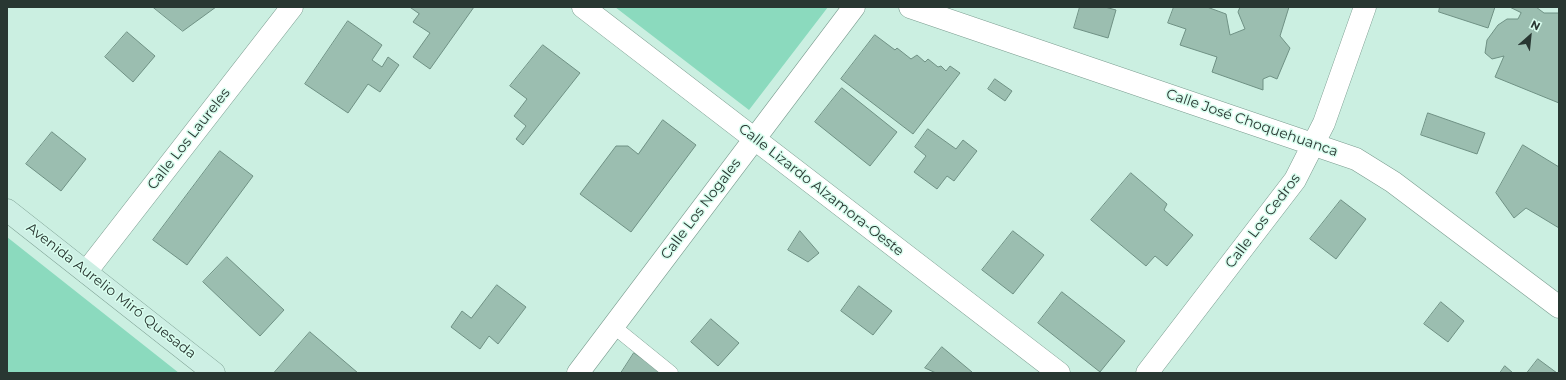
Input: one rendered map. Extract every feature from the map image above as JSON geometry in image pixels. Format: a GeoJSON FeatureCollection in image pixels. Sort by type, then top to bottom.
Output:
{"type":"FeatureCollection","features":[{"type":"Feature","properties":{"kind":"main road","name":"Avenida Aurelio Miró Quesada"},"geometry":{"type":"LineString","coordinates":[[7,210],[214,373]]}},
{"type":"Feature","properties":{"kind":"street","name":"Calle Los Laureles"},"geometry":{"type":"LineString","coordinates":[[86,272],[292,7]]}},
{"type":"Feature","properties":{"kind":"street","name":"Calle Lizardo Alzamora-Oeste"},"geometry":{"type":"LineString","coordinates":[[583,7],[1059,373]]}},
{"type":"Feature","properties":{"kind":"street","name":"Calle Los Nogales"},"geometry":{"type":"LineString","coordinates":[[578,373],[854,7]]}},
{"type":"Feature","properties":{"kind":"street","name":"Calle José Choquehuanca"},"geometry":{"type":"LineString","coordinates":[[910,7],[1356,159],[1393,182],[1559,307]]}},
{"type":"Feature","properties":{"kind":"street","name":"Calle Los Cedros"},"geometry":{"type":"LineString","coordinates":[[1147,373],[1295,180],[1324,123],[1365,7]]}},
{"type":"Feature","properties":{"kind":"lane"},"geometry":{"type":"LineString","coordinates":[[613,326],[671,373]]}},
{"type":"Feature","properties":{"kind":"green space"},"geometry":{"type":"Polygon","coordinates":[[[615,7],[828,7],[749,110],[615,7]]]}},
{"type":"Feature","properties":{"kind":"green space"},"geometry":{"type":"Polygon","coordinates":[[[7,237],[179,373],[7,373],[7,237]]]}},
{"type":"Feature","properties":{"kind":"building"},"geometry":{"type":"Polygon","coordinates":[[[153,7],[216,7],[183,31],[153,7]]]}},
{"type":"Feature","properties":{"kind":"building"},"geometry":{"type":"Polygon","coordinates":[[[410,7],[474,7],[430,69],[413,57],[430,33],[413,22],[419,14],[410,7]]]}},
{"type":"Feature","properties":{"kind":"building"},"geometry":{"type":"Polygon","coordinates":[[[1080,7],[1105,7],[1116,10],[1108,38],[1074,28],[1080,7]]]}},
{"type":"Feature","properties":{"kind":"building"},"geometry":{"type":"Polygon","coordinates":[[[1174,7],[1207,7],[1226,14],[1230,35],[1245,29],[1238,12],[1240,7],[1289,7],[1280,36],[1290,48],[1277,79],[1270,76],[1263,79],[1263,90],[1212,72],[1217,57],[1180,45],[1186,29],[1168,23],[1174,7]]]}},
{"type":"Feature","properties":{"kind":"building"},"geometry":{"type":"Polygon","coordinates":[[[1440,7],[1495,7],[1488,28],[1439,12],[1440,7]]]}},
{"type":"Feature","properties":{"kind":"building"},"geometry":{"type":"Polygon","coordinates":[[[1510,7],[1536,7],[1544,13],[1559,13],[1559,103],[1495,77],[1504,56],[1492,59],[1485,53],[1487,40],[1498,25],[1507,19],[1518,19],[1521,13],[1510,7]]]}},
{"type":"Feature","properties":{"kind":"building"},"geometry":{"type":"Polygon","coordinates":[[[348,21],[382,45],[372,60],[382,67],[388,57],[399,65],[380,92],[368,84],[348,113],[305,84],[348,21]]]}},
{"type":"Feature","properties":{"kind":"building"},"geometry":{"type":"Polygon","coordinates":[[[127,32],[155,56],[133,82],[105,57],[127,32]]]}},
{"type":"Feature","properties":{"kind":"building"},"geometry":{"type":"Polygon","coordinates":[[[875,35],[895,50],[897,48],[911,59],[917,55],[925,62],[928,59],[938,67],[941,66],[946,71],[950,66],[960,73],[913,134],[841,79],[875,35]]]}},
{"type":"Feature","properties":{"kind":"building"},"geometry":{"type":"Polygon","coordinates":[[[543,45],[580,73],[523,145],[516,139],[526,126],[514,116],[527,99],[510,86],[543,45]]]}},
{"type":"Feature","properties":{"kind":"building"},"geometry":{"type":"Polygon","coordinates":[[[995,79],[1012,91],[1005,101],[988,89],[995,79]]]}},
{"type":"Feature","properties":{"kind":"building"},"geometry":{"type":"Polygon","coordinates":[[[842,88],[897,132],[870,166],[815,122],[842,88]]]}},
{"type":"Feature","properties":{"kind":"building"},"geometry":{"type":"Polygon","coordinates":[[[1428,113],[1485,133],[1477,154],[1421,135],[1428,113]]]}},
{"type":"Feature","properties":{"kind":"building"},"geometry":{"type":"Polygon","coordinates":[[[663,120],[696,145],[631,232],[580,194],[616,146],[628,146],[638,154],[663,120]]]}},
{"type":"Feature","properties":{"kind":"building"},"geometry":{"type":"Polygon","coordinates":[[[928,129],[956,149],[963,140],[977,151],[954,181],[947,176],[937,189],[914,172],[926,156],[915,147],[928,129]]]}},
{"type":"Feature","properties":{"kind":"building"},"geometry":{"type":"Polygon","coordinates":[[[52,132],[86,159],[61,191],[26,164],[52,132]]]}},
{"type":"Feature","properties":{"kind":"building"},"geometry":{"type":"Polygon","coordinates":[[[1523,145],[1559,167],[1559,228],[1526,208],[1514,218],[1496,193],[1523,145]]]}},
{"type":"Feature","properties":{"kind":"building"},"geometry":{"type":"Polygon","coordinates":[[[220,151],[253,176],[187,265],[153,240],[220,151]]]}},
{"type":"Feature","properties":{"kind":"building"},"geometry":{"type":"Polygon","coordinates":[[[1131,173],[1167,204],[1164,210],[1193,235],[1167,266],[1155,256],[1146,266],[1091,220],[1131,173]]]}},
{"type":"Feature","properties":{"kind":"building"},"geometry":{"type":"Polygon","coordinates":[[[1341,200],[1366,219],[1336,259],[1310,239],[1341,200]]]}},
{"type":"Feature","properties":{"kind":"building"},"geometry":{"type":"Polygon","coordinates":[[[800,231],[819,253],[808,262],[788,250],[800,231]]]}},
{"type":"Feature","properties":{"kind":"building"},"geometry":{"type":"Polygon","coordinates":[[[1013,231],[1044,255],[1013,294],[982,270],[1013,231]]]}},
{"type":"Feature","properties":{"kind":"building"},"geometry":{"type":"Polygon","coordinates":[[[227,257],[284,310],[260,336],[203,282],[227,257]]]}},
{"type":"Feature","properties":{"kind":"building"},"geometry":{"type":"Polygon","coordinates":[[[497,285],[526,307],[498,344],[489,336],[480,349],[451,327],[462,311],[471,318],[497,285]]]}},
{"type":"Feature","properties":{"kind":"building"},"geometry":{"type":"Polygon","coordinates":[[[859,286],[892,311],[873,335],[841,311],[859,286]]]}},
{"type":"Feature","properties":{"kind":"building"},"geometry":{"type":"Polygon","coordinates":[[[1062,292],[1125,341],[1100,372],[1038,323],[1062,292]]]}},
{"type":"Feature","properties":{"kind":"building"},"geometry":{"type":"Polygon","coordinates":[[[1441,302],[1464,321],[1448,342],[1424,324],[1441,302]]]}},
{"type":"Feature","properties":{"kind":"building"},"geometry":{"type":"Polygon","coordinates":[[[711,319],[739,343],[718,366],[691,342],[711,319]]]}},
{"type":"Feature","properties":{"kind":"building"},"geometry":{"type":"Polygon","coordinates":[[[310,332],[358,373],[274,373],[310,332]]]}},
{"type":"Feature","properties":{"kind":"building"},"geometry":{"type":"Polygon","coordinates":[[[942,347],[972,372],[936,373],[925,368],[942,347]]]}},
{"type":"Feature","properties":{"kind":"building"},"geometry":{"type":"Polygon","coordinates":[[[634,353],[664,373],[621,373],[634,353]]]}},
{"type":"Feature","properties":{"kind":"building"},"geometry":{"type":"Polygon","coordinates":[[[1538,359],[1557,373],[1527,373],[1538,359]]]}},
{"type":"Feature","properties":{"kind":"building"},"geometry":{"type":"Polygon","coordinates":[[[1505,366],[1513,373],[1500,373],[1505,366]]]}}]}
